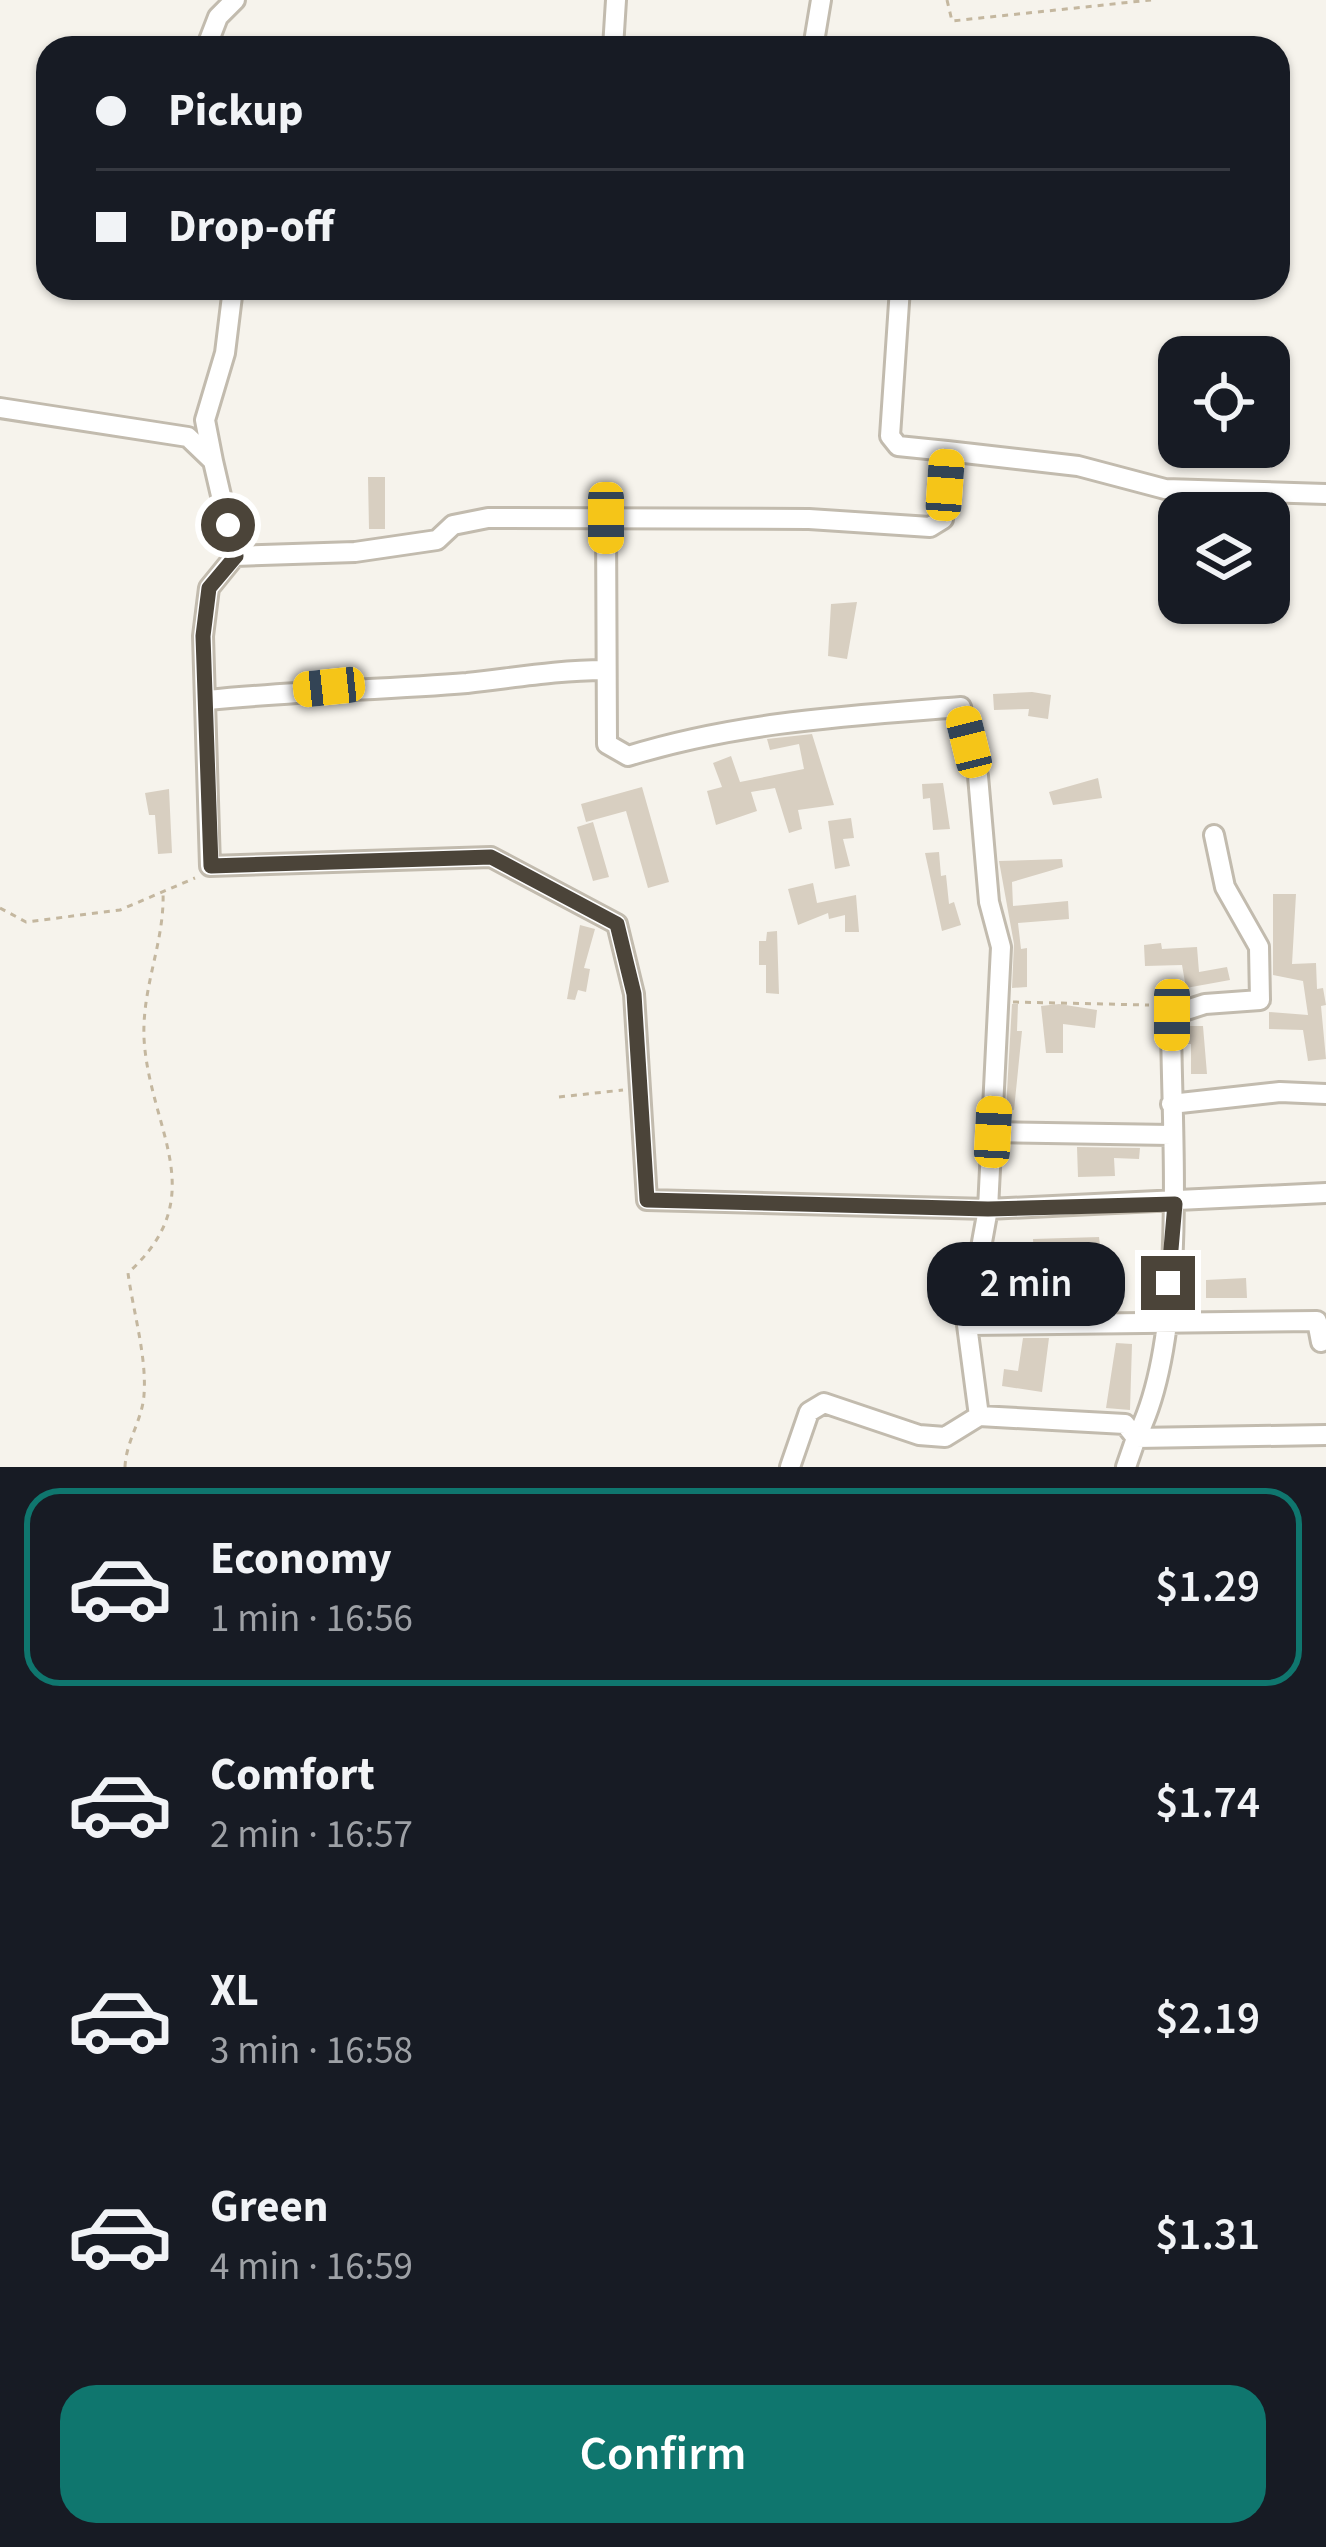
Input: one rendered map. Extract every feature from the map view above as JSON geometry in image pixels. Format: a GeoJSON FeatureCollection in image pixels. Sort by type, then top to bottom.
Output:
{"type":"FeatureCollection","features":[{"type":"Feature","properties":{"kind":"street"},"geometry":{"type":"LineString","coordinates":[[211,36],[218,17],[235,0]]}},
{"type":"Feature","properties":{"kind":"street"},"geometry":{"type":"LineString","coordinates":[[614,36],[616,0]]}},
{"type":"Feature","properties":{"kind":"street"},"geometry":{"type":"LineString","coordinates":[[815,36],[820,0]]}},
{"type":"Feature","properties":{"kind":"street"},"geometry":{"type":"LineString","coordinates":[[232,300],[225,353],[205,420],[236,556]]}},
{"type":"Feature","properties":{"kind":"street"},"geometry":{"type":"LineString","coordinates":[[899,300],[890,436],[898,446],[1078,466],[1165,489],[1326,494]]}},
{"type":"Feature","properties":{"kind":"street"},"geometry":{"type":"LineString","coordinates":[[0,408],[188,437],[213,461]]}},
{"type":"Feature","properties":{"kind":"street"},"geometry":{"type":"LineString","coordinates":[[947,451],[943,519],[930,526],[488,518],[453,525],[437,540],[356,552],[236,556],[209,588],[203,636],[211,866],[491,857],[617,924],[634,994],[647,1200],[988,1209],[1175,1204],[1326,1192]]}},
{"type":"Feature","properties":{"kind":"street"},"geometry":{"type":"LineString","coordinates":[[606,518],[607,744],[628,756],[693,736],[770,722],[961,707],[977,776],[989,902],[1001,947],[988,1209],[967,1325],[980,1416]]}},
{"type":"Feature","properties":{"kind":"street"},"geometry":{"type":"LineString","coordinates":[[208,700],[329,687],[468,683],[542,670],[604,670]]}},
{"type":"Feature","properties":{"kind":"street"},"geometry":{"type":"LineString","coordinates":[[1126,1467],[1153,1406],[1164,1322],[1175,1204],[1172,1015],[1205,1004],[1260,1000],[1259,947],[1225,887],[1214,835]]}},
{"type":"Feature","properties":{"kind":"street"},"geometry":{"type":"LineString","coordinates":[[1171,1104],[1280,1092],[1326,1094]]}},
{"type":"Feature","properties":{"kind":"street"},"geometry":{"type":"LineString","coordinates":[[993,1132],[1171,1135]]}},
{"type":"Feature","properties":{"kind":"street"},"geometry":{"type":"LineString","coordinates":[[967,1325],[1317,1321],[1321,1342]]}},
{"type":"Feature","properties":{"kind":"street"},"geometry":{"type":"LineString","coordinates":[[790,1467],[809,1412],[824,1403],[932,1436],[945,1437],[980,1416],[1125,1424],[1136,1438]]}},
{"type":"Feature","properties":{"kind":"street"},"geometry":{"type":"LineString","coordinates":[[1136,1438],[1326,1435]]}},
{"type":"Feature","properties":{"kind":"path"},"geometry":{"type":"LineString","coordinates":[[947,0],[952,21],[1151,0]]}},
{"type":"Feature","properties":{"kind":"path"},"geometry":{"type":"LineString","coordinates":[[0,908],[26,922],[120,910],[188,884],[211,866]]}},
{"type":"Feature","properties":{"kind":"path"},"geometry":{"type":"LineString","coordinates":[[124,1467],[145,1390],[128,1273],[147,1256],[171,1215],[174,1170],[144,1042],[146,978],[164,928],[163,891]]}},
{"type":"Feature","properties":{"kind":"path"},"geometry":{"type":"LineString","coordinates":[[1000,1001],[1149,1005]]}},
{"type":"Feature","properties":{"kind":"path"},"geometry":{"type":"LineString","coordinates":[[560,1097],[640,1088]]}},
{"type":"Feature","properties":{"kind":"building"},"geometry":{"type":"Polygon","coordinates":[[[368,477],[385,477],[385,529],[369,529],[368,477]]]}},
{"type":"Feature","properties":{"kind":"building"},"geometry":{"type":"Polygon","coordinates":[[[857,602],[847,659],[828,656],[831,604],[857,602]]]}},
{"type":"Feature","properties":{"kind":"building"},"geometry":{"type":"Polygon","coordinates":[[[993,694],[1051,695],[1048,719],[1028,716],[1029,709],[994,710],[993,694]]]}},
{"type":"Feature","properties":{"kind":"building"},"geometry":{"type":"Polygon","coordinates":[[[812,734],[834,805],[798,810],[802,829],[789,833],[775,788],[751,792],[757,811],[716,825],[707,791],[722,787],[713,763],[731,756],[740,782],[804,769],[799,744],[770,750],[767,739],[812,734]]]}},
{"type":"Feature","properties":{"kind":"building"},"geometry":{"type":"Polygon","coordinates":[[[1098,778],[1102,798],[1053,805],[1049,792],[1098,778]]]}},
{"type":"Feature","properties":{"kind":"building"},"geometry":{"type":"Polygon","coordinates":[[[943,783],[950,829],[933,830],[930,798],[923,799],[922,784],[943,783]]]}},
{"type":"Feature","properties":{"kind":"building"},"geometry":{"type":"Polygon","coordinates":[[[642,787],[669,882],[648,888],[626,811],[586,822],[581,804],[642,787]]]}},
{"type":"Feature","properties":{"kind":"building"},"geometry":{"type":"Polygon","coordinates":[[[169,789],[172,853],[158,854],[155,815],[149,815],[145,793],[169,789]]]}},
{"type":"Feature","properties":{"kind":"building"},"geometry":{"type":"Polygon","coordinates":[[[851,818],[854,838],[843,839],[850,866],[835,869],[828,821],[851,818]]]}},
{"type":"Feature","properties":{"kind":"building"},"geometry":{"type":"Polygon","coordinates":[[[593,822],[609,877],[593,881],[577,827],[593,822]]]}},
{"type":"Feature","properties":{"kind":"building"},"geometry":{"type":"Polygon","coordinates":[[[939,852],[949,904],[954,902],[961,925],[942,931],[925,853],[939,852]]]}},
{"type":"Feature","properties":{"kind":"building"},"geometry":{"type":"Polygon","coordinates":[[[1062,859],[1063,867],[1012,882],[1013,906],[1068,901],[1069,919],[1018,923],[1021,949],[1027,948],[1027,987],[1012,988],[1014,944],[999,861],[1062,859]]]}},
{"type":"Feature","properties":{"kind":"building"},"geometry":{"type":"Polygon","coordinates":[[[813,883],[817,903],[856,895],[859,932],[845,932],[845,915],[829,919],[828,913],[798,925],[788,889],[813,883]]]}},
{"type":"Feature","properties":{"kind":"building"},"geometry":{"type":"Polygon","coordinates":[[[1273,894],[1296,894],[1292,964],[1316,963],[1317,989],[1323,988],[1326,1005],[1321,1006],[1326,1059],[1308,1061],[1303,1030],[1269,1029],[1269,1012],[1308,1015],[1303,981],[1273,975],[1273,894]]]}},
{"type":"Feature","properties":{"kind":"building"},"geometry":{"type":"Polygon","coordinates":[[[580,925],[595,929],[584,968],[590,969],[586,992],[578,990],[575,1000],[567,999],[580,925]]]}},
{"type":"Feature","properties":{"kind":"building"},"geometry":{"type":"Polygon","coordinates":[[[777,931],[779,994],[766,993],[766,965],[759,965],[759,941],[766,941],[767,932],[777,931]]]}},
{"type":"Feature","properties":{"kind":"building"},"geometry":{"type":"Polygon","coordinates":[[[1161,943],[1162,949],[1197,947],[1199,972],[1227,967],[1230,980],[1186,988],[1182,965],[1145,966],[1144,945],[1161,943]]]}},
{"type":"Feature","properties":{"kind":"building"},"geometry":{"type":"Polygon","coordinates":[[[1012,1004],[1018,1004],[1017,1031],[1022,1031],[1014,1110],[1006,1109],[1012,1004]]]}},
{"type":"Feature","properties":{"kind":"building"},"geometry":{"type":"Polygon","coordinates":[[[1041,1006],[1097,1010],[1095,1028],[1063,1024],[1063,1053],[1046,1053],[1041,1006]]]}},
{"type":"Feature","properties":{"kind":"building"},"geometry":{"type":"Polygon","coordinates":[[[1185,1026],[1203,1026],[1207,1074],[1191,1074],[1191,1044],[1185,1044],[1185,1026]]]}},
{"type":"Feature","properties":{"kind":"building"},"geometry":{"type":"Polygon","coordinates":[[[1077,1147],[1140,1148],[1139,1159],[1114,1158],[1115,1176],[1078,1177],[1077,1147]]]}},
{"type":"Feature","properties":{"kind":"building"},"geometry":{"type":"Polygon","coordinates":[[[1099,1237],[1106,1295],[1084,1294],[1085,1253],[1034,1255],[1033,1239],[1099,1237]]]}},
{"type":"Feature","properties":{"kind":"building"},"geometry":{"type":"Polygon","coordinates":[[[1137,1260],[1156,1262],[1154,1308],[1137,1308],[1137,1260]]]}},
{"type":"Feature","properties":{"kind":"building"},"geometry":{"type":"Polygon","coordinates":[[[1246,1278],[1247,1298],[1206,1298],[1206,1280],[1246,1278]]]}},
{"type":"Feature","properties":{"kind":"building"},"geometry":{"type":"Polygon","coordinates":[[[1023,1338],[1049,1338],[1042,1392],[1002,1386],[1004,1369],[1018,1371],[1023,1338]]]}},
{"type":"Feature","properties":{"kind":"building"},"geometry":{"type":"Polygon","coordinates":[[[1116,1343],[1132,1344],[1130,1410],[1106,1408],[1116,1343]]]}},
{"type":"Feature","properties":{"kind":"route"},"geometry":{"type":"LineString","coordinates":[[228,525],[236,556],[209,588],[203,636],[211,866],[491,857],[617,924],[634,994],[647,1200],[988,1209],[1144,1200],[1175,1204],[1168,1283]]}}]}
